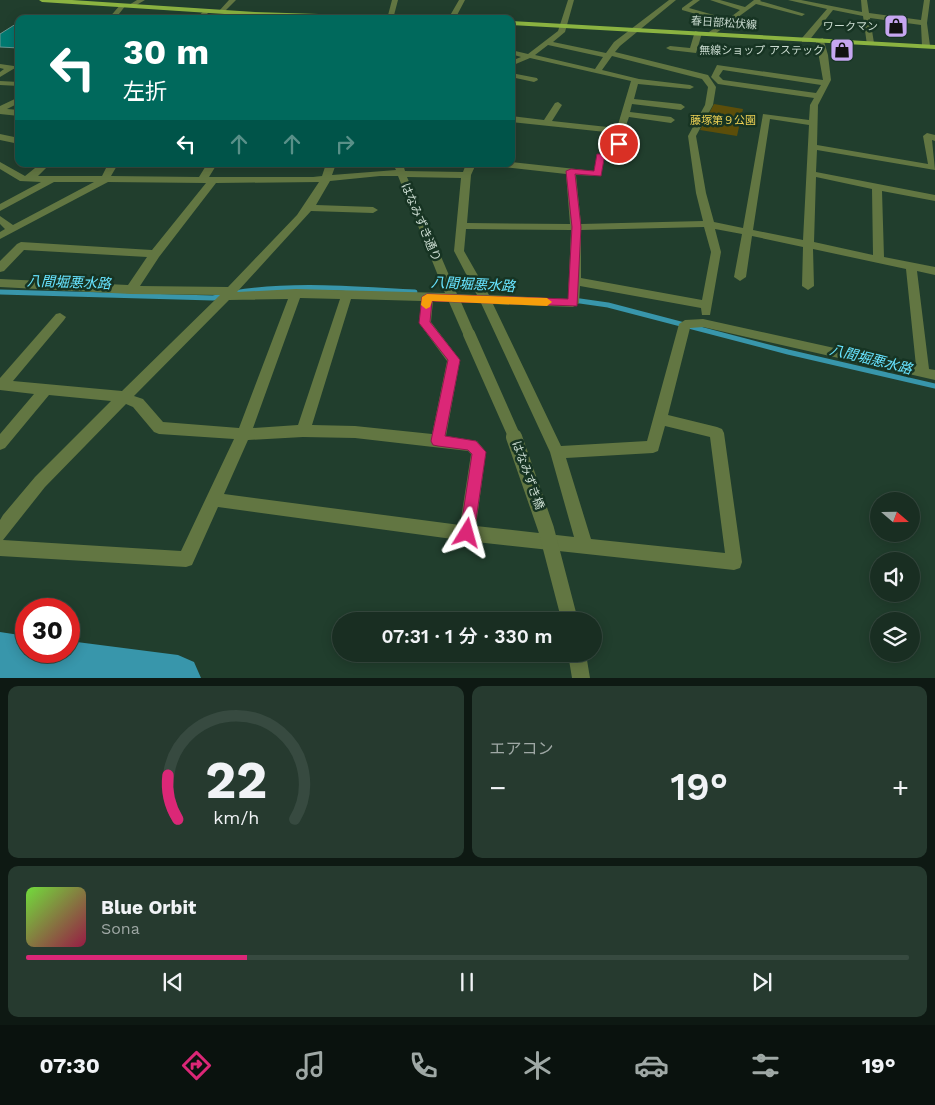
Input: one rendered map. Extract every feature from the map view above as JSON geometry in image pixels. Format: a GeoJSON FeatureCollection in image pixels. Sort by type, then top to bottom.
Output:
{"type":"FeatureCollection","features":[{"type":"Feature","properties":{"kind":"main road"},"geometry":{"type":"LineString","coordinates":[[42,0],[264,15]]}},
{"type":"Feature","properties":{"kind":"main road","name":"春日部松伏線"},"geometry":{"type":"LineString","coordinates":[[515,23],[935,47]]}},
{"type":"Feature","properties":{"kind":"street"},"geometry":{"type":"LineString","coordinates":[[132,6],[142,0]]}},
{"type":"Feature","properties":{"kind":"street"},"geometry":{"type":"LineString","coordinates":[[221,12],[233,0]]}},
{"type":"Feature","properties":{"kind":"street"},"geometry":{"type":"LineString","coordinates":[[391,15],[395,0]]}},
{"type":"Feature","properties":{"kind":"street"},"geometry":{"type":"LineString","coordinates":[[453,15],[462,0]]}},
{"type":"Feature","properties":{"kind":"street"},"geometry":{"type":"LineString","coordinates":[[515,62],[531,55],[561,32],[571,0]]}},
{"type":"Feature","properties":{"kind":"street"},"geometry":{"type":"LineString","coordinates":[[598,70],[617,44],[673,0]]}},
{"type":"Feature","properties":{"kind":"street"},"geometry":{"type":"LineString","coordinates":[[697,0],[684,9],[729,21]]}},
{"type":"Feature","properties":{"kind":"street"},"geometry":{"type":"LineString","coordinates":[[713,0],[745,9]]}},
{"type":"Feature","properties":{"kind":"street"},"geometry":{"type":"LineString","coordinates":[[792,0],[866,15],[924,23]]}},
{"type":"Feature","properties":{"kind":"street"},"geometry":{"type":"LineString","coordinates":[[864,0],[870,43]]}},
{"type":"Feature","properties":{"kind":"street"},"geometry":{"type":"LineString","coordinates":[[926,46],[924,23],[927,0]]}},
{"type":"Feature","properties":{"kind":"street"},"geometry":{"type":"LineString","coordinates":[[712,34],[756,1],[802,14]]}},
{"type":"Feature","properties":{"kind":"street"},"geometry":{"type":"LineString","coordinates":[[114,15],[123,5]]}},
{"type":"Feature","properties":{"kind":"street"},"geometry":{"type":"LineString","coordinates":[[805,40],[831,8]]}},
{"type":"Feature","properties":{"kind":"street"},"geometry":{"type":"LineString","coordinates":[[202,15],[207,11]]}},
{"type":"Feature","properties":{"kind":"street"},"geometry":{"type":"LineString","coordinates":[[670,48],[693,51],[698,33]]}},
{"type":"Feature","properties":{"kind":"street"},"geometry":{"type":"LineString","coordinates":[[808,286],[814,105],[827,80],[820,40]]}},
{"type":"Feature","properties":{"kind":"street"},"geometry":{"type":"LineString","coordinates":[[547,43],[705,77],[712,87],[709,106],[692,136],[708,224],[716,252],[703,323]]}},
{"type":"Feature","properties":{"kind":"street"},"geometry":{"type":"LineString","coordinates":[[515,53],[598,70],[635,81],[690,87]]}},
{"type":"Feature","properties":{"kind":"street"},"geometry":{"type":"LineString","coordinates":[[0,66],[11,68],[0,75]]}},
{"type":"Feature","properties":{"kind":"street"},"geometry":{"type":"LineString","coordinates":[[819,96],[721,82],[715,77],[720,67],[825,83]]}},
{"type":"Feature","properties":{"kind":"street"},"geometry":{"type":"LineString","coordinates":[[515,76],[534,80]]}},
{"type":"Feature","properties":{"kind":"street"},"geometry":{"type":"LineString","coordinates":[[515,165],[598,174],[600,156],[619,157],[620,132],[635,81]]}},
{"type":"Feature","properties":{"kind":"street"},"geometry":{"type":"LineString","coordinates":[[0,83],[15,84]]}},
{"type":"Feature","properties":{"kind":"street"},"geometry":{"type":"LineString","coordinates":[[0,110],[15,101]]}},
{"type":"Feature","properties":{"kind":"street"},"geometry":{"type":"LineString","coordinates":[[630,101],[681,107]]}},
{"type":"Feature","properties":{"kind":"street"},"geometry":{"type":"LineString","coordinates":[[546,123],[558,105]]}},
{"type":"Feature","properties":{"kind":"street"},"geometry":{"type":"LineString","coordinates":[[0,110],[15,112]]}},
{"type":"Feature","properties":{"kind":"street"},"geometry":{"type":"LineString","coordinates":[[626,114],[671,120]]}},
{"type":"Feature","properties":{"kind":"street"},"geometry":{"type":"LineString","coordinates":[[740,276],[766,116],[814,123]]}},
{"type":"Feature","properties":{"kind":"street"},"geometry":{"type":"LineString","coordinates":[[515,119],[620,132]]}},
{"type":"Feature","properties":{"kind":"street"},"geometry":{"type":"LineString","coordinates":[[813,147],[933,168],[927,136],[935,138]]}},
{"type":"Feature","properties":{"kind":"street"},"geometry":{"type":"LineString","coordinates":[[0,137],[15,140]]}},
{"type":"Feature","properties":{"kind":"street"},"geometry":{"type":"LineString","coordinates":[[0,165],[24,179],[53,180],[327,178],[380,173],[399,168],[466,175]]}},
{"type":"Feature","properties":{"kind":"street"},"geometry":{"type":"LineString","coordinates":[[29,179],[42,167]]}},
{"type":"Feature","properties":{"kind":"street"},"geometry":{"type":"LineString","coordinates":[[0,236],[104,181],[111,167]]}},
{"type":"Feature","properties":{"kind":"street"},"geometry":{"type":"LineString","coordinates":[[131,290],[207,180],[211,167]]}},
{"type":"Feature","properties":{"kind":"street"},"geometry":{"type":"LineString","coordinates":[[0,534],[14,512],[31,493],[124,397],[229,294],[309,208],[321,191],[330,167]]}},
{"type":"Feature","properties":{"kind":"street"},"geometry":{"type":"LineString","coordinates":[[470,167],[466,175],[459,251],[558,452],[585,546]]}},
{"type":"Feature","properties":{"kind":"street","name":"はなみずき通り"},"geometry":{"type":"LineString","coordinates":[[399,168],[410,198],[469,334]]}},
{"type":"Feature","properties":{"kind":"street"},"geometry":{"type":"LineString","coordinates":[[0,283],[229,294],[347,294],[454,300],[482,295],[573,304],[576,227],[571,171]]}},
{"type":"Feature","properties":{"kind":"street"},"geometry":{"type":"LineString","coordinates":[[812,174],[935,198]]}},
{"type":"Feature","properties":{"kind":"street"},"geometry":{"type":"LineString","coordinates":[[0,208],[53,180]]}},
{"type":"Feature","properties":{"kind":"street"},"geometry":{"type":"LineString","coordinates":[[877,186],[879,260]]}},
{"type":"Feature","properties":{"kind":"street"},"geometry":{"type":"LineString","coordinates":[[309,208],[373,210]]}},
{"type":"Feature","properties":{"kind":"street"},"geometry":{"type":"LineString","coordinates":[[0,219],[12,230]]}},
{"type":"Feature","properties":{"kind":"street"},"geometry":{"type":"LineString","coordinates":[[461,226],[576,227],[708,224],[935,271]]}},
{"type":"Feature","properties":{"kind":"street"},"geometry":{"type":"LineString","coordinates":[[0,268],[21,246],[155,254]]}},
{"type":"Feature","properties":{"kind":"street"},"geometry":{"type":"LineString","coordinates":[[558,452],[653,447],[685,324],[703,323],[929,374],[911,266]]}},
{"type":"Feature","properties":{"kind":"street"},"geometry":{"type":"LineString","coordinates":[[575,281],[707,305]]}},
{"type":"Feature","properties":{"kind":"street"},"geometry":{"type":"LineString","coordinates":[[0,548],[186,559],[244,434],[296,293]]}},
{"type":"Feature","properties":{"kind":"street"},"geometry":{"type":"LineString","coordinates":[[303,431],[347,294]]}},
{"type":"Feature","properties":{"kind":"street"},"geometry":{"type":"LineString","coordinates":[[427,297],[425,323],[454,360],[438,441]]}},
{"type":"Feature","properties":{"kind":"street"},"geometry":{"type":"LineString","coordinates":[[1,385],[60,318]]}},
{"type":"Feature","properties":{"kind":"street","name":"はなみずき橋"},"geometry":{"type":"LineString","coordinates":[[469,334],[516,440],[535,493],[557,561],[568,612]]}},
{"type":"Feature","properties":{"kind":"street"},"geometry":{"type":"LineString","coordinates":[[1,385],[124,397],[138,403],[159,428],[244,434],[303,431],[355,432],[472,445],[479,452],[467,533]]}},
{"type":"Feature","properties":{"kind":"street"},"geometry":{"type":"LineString","coordinates":[[0,444],[46,389]]}},
{"type":"Feature","properties":{"kind":"street"},"geometry":{"type":"LineString","coordinates":[[214,500],[467,533],[734,562],[716,433],[660,419]]}},
{"type":"Feature","properties":{"kind":"street"},"geometry":{"type":"LineString","coordinates":[[578,662],[581,678]]}},
{"type":"Feature","properties":{"kind":"green space","name":"藤塚第９公園"},"geometry":{"type":"Polygon","coordinates":[[[714,104],[743,109],[737,136],[700,130],[714,104]]]}},
{"type":"Feature","properties":{"kind":"building"},"geometry":{"type":"Polygon","coordinates":[[[15,25],[15,48],[0,47],[0,34],[15,25]]]}},
{"type":"Feature","properties":{"kind":"waterway","name":"八間堀悪水路"},"geometry":{"type":"LineString","coordinates":[[234,293],[302,287],[415,292]]}},
{"type":"Feature","properties":{"kind":"waterway","name":"八間堀悪水路"},"geometry":{"type":"LineString","coordinates":[[0,292],[213,298],[223,296]]}},
{"type":"Feature","properties":{"kind":"waterway","name":"八間堀悪水路"},"geometry":{"type":"LineString","coordinates":[[573,300],[608,305],[788,352],[935,386]]}},
{"type":"Feature","properties":{"kind":"waterway"},"geometry":{"type":"LineString","coordinates":[[0,655],[178,678]]}},
{"type":"Feature","properties":{"kind":"slow traffic"},"geometry":{"type":"LineString","coordinates":[[426,305],[427,297],[547,302]]}},
{"type":"Feature","properties":{"kind":"place","name":"ワークマン"},"geometry":{"type":"Point","coordinates":[896,26]}},
{"type":"Feature","properties":{"kind":"place","name":"無線ショップ アステック"},"geometry":{"type":"Point","coordinates":[842,50]}},
{"type":"Feature","properties":{"kind":"route"},"geometry":{"type":"LineString","coordinates":[[467,533],[479,452],[472,445],[438,441],[454,360],[425,323],[427,297],[573,304],[576,227],[571,171],[598,174],[600,156],[619,157],[619,144]]}}]}
